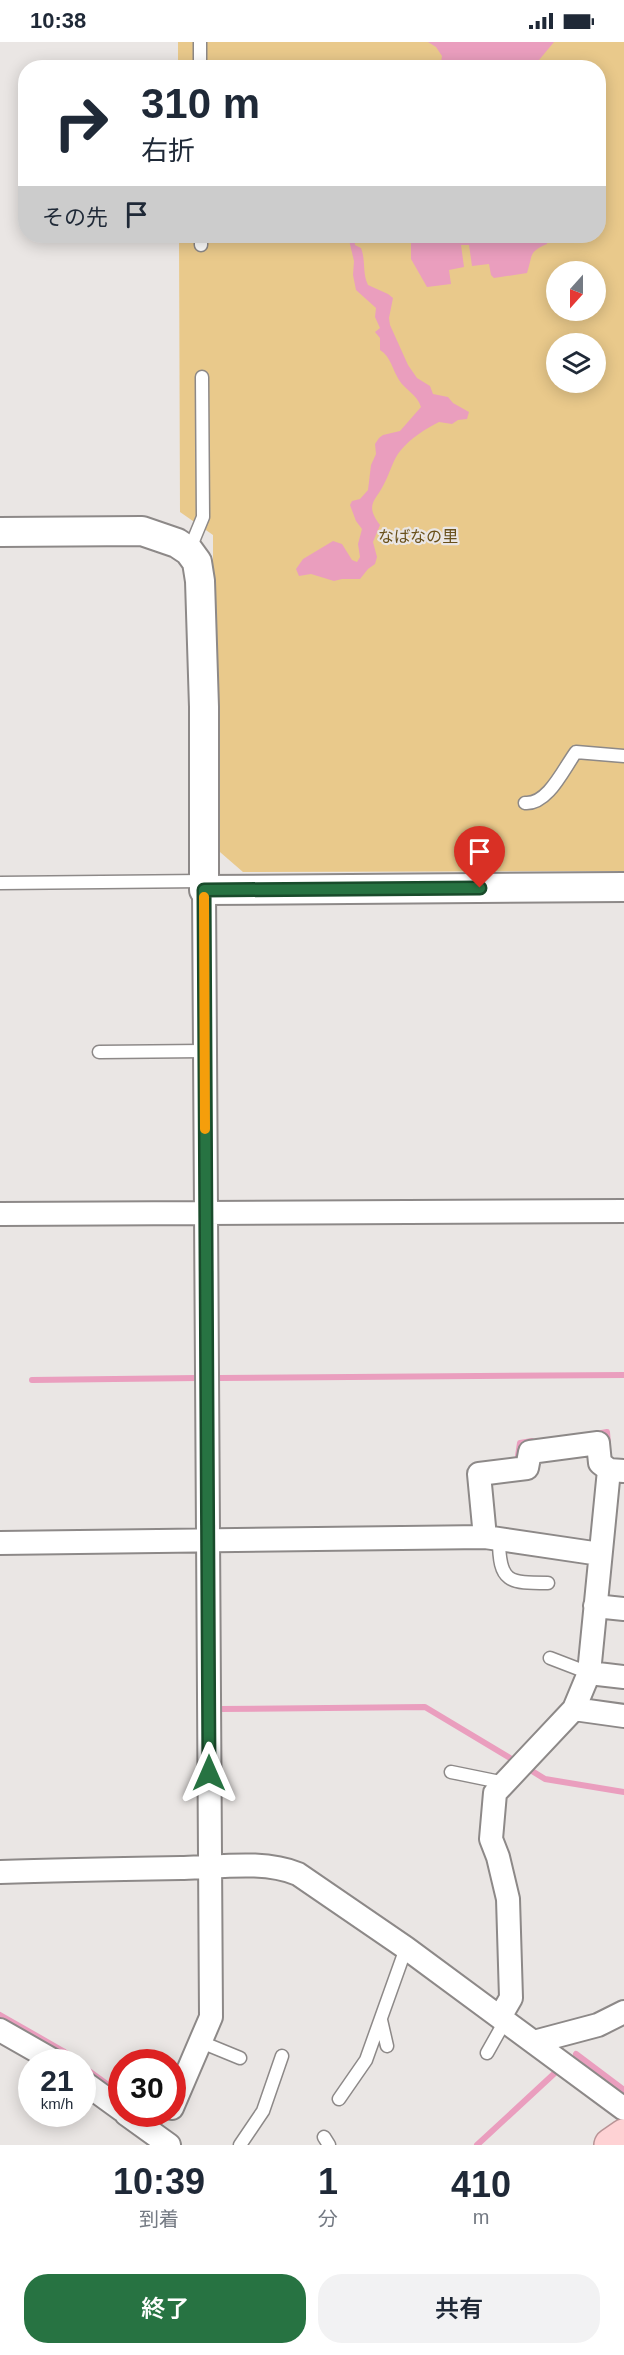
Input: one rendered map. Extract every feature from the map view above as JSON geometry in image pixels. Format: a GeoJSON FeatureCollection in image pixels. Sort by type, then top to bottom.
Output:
{"type":"FeatureCollection","features":[{"type":"Feature","properties":{"kind":"highway"},"geometry":{"type":"LineString","coordinates":[[610,2145],[624,2136]]}},
{"type":"Feature","properties":{"kind":"street"},"geometry":{"type":"LineString","coordinates":[[0,532],[142,531],[177,543],[189,551],[197,562],[200,581],[204,707],[204,1051],[211,2017],[186,2076]]}},
{"type":"Feature","properties":{"kind":"street"},"geometry":{"type":"LineString","coordinates":[[204,886],[624,887]]}},
{"type":"Feature","properties":{"kind":"street"},"geometry":{"type":"LineString","coordinates":[[0,1214],[624,1211]]}},
{"type":"Feature","properties":{"kind":"street"},"geometry":{"type":"LineString","coordinates":[[492,1538],[479,1474],[527,1467],[530,1452],[598,1443],[600,1463],[616,1470],[600,1554],[589,1673],[574,1710],[495,1793],[491,1839],[498,1857],[508,1899],[511,1998],[503,2019]]}},
{"type":"Feature","properties":{"kind":"street"},"geometry":{"type":"LineString","coordinates":[[0,1543],[492,1538],[600,1554]]}},
{"type":"Feature","properties":{"kind":"street"},"geometry":{"type":"LineString","coordinates":[[595,1606],[624,1609]]}},
{"type":"Feature","properties":{"kind":"street"},"geometry":{"type":"LineString","coordinates":[[589,1673],[624,1677]]}},
{"type":"Feature","properties":{"kind":"street"},"geometry":{"type":"LineString","coordinates":[[574,1710],[624,1716]]}},
{"type":"Feature","properties":{"kind":"street"},"geometry":{"type":"LineString","coordinates":[[0,1872],[272,1866],[285,1869],[298,1874],[405,1948],[624,2109]]}},
{"type":"Feature","properties":{"kind":"street"},"geometry":{"type":"LineString","coordinates":[[534,2042],[598,2025],[624,2012]]}},
{"type":"Feature","properties":{"kind":"street"},"geometry":{"type":"LineString","coordinates":[[0,2030],[33,2049]]}},
{"type":"Feature","properties":{"kind":"street"},"geometry":{"type":"LineString","coordinates":[[144,2127],[164,2142],[167,2127]]}},
{"type":"Feature","properties":{"kind":"lane"},"geometry":{"type":"LineString","coordinates":[[200,42],[200,60]]}},
{"type":"Feature","properties":{"kind":"lane"},"geometry":{"type":"LineString","coordinates":[[189,551],[203,517],[202,377]]}},
{"type":"Feature","properties":{"kind":"lane"},"geometry":{"type":"LineString","coordinates":[[525,803],[531,804],[541,800],[576,752],[599,752],[624,756]]}},
{"type":"Feature","properties":{"kind":"lane"},"geometry":{"type":"LineString","coordinates":[[0,883],[204,886]]}},
{"type":"Feature","properties":{"kind":"lane"},"geometry":{"type":"LineString","coordinates":[[99,1052],[204,1051]]}},
{"type":"Feature","properties":{"kind":"lane"},"geometry":{"type":"LineString","coordinates":[[492,1538],[501,1568],[510,1579],[519,1583],[548,1583]]}},
{"type":"Feature","properties":{"kind":"lane"},"geometry":{"type":"LineString","coordinates":[[550,1658],[589,1673]]}},
{"type":"Feature","properties":{"kind":"lane"},"geometry":{"type":"LineString","coordinates":[[451,1772],[505,1783]]}},
{"type":"Feature","properties":{"kind":"lane"},"geometry":{"type":"LineString","coordinates":[[339,2099],[366,2060],[405,1948]]}},
{"type":"Feature","properties":{"kind":"lane"},"geometry":{"type":"LineString","coordinates":[[380,2019],[387,2046]]}},
{"type":"Feature","properties":{"kind":"lane"},"geometry":{"type":"LineString","coordinates":[[487,2053],[503,2019]]}},
{"type":"Feature","properties":{"kind":"lane"},"geometry":{"type":"LineString","coordinates":[[201,2042],[240,2058]]}},
{"type":"Feature","properties":{"kind":"lane"},"geometry":{"type":"LineString","coordinates":[[240,2145],[263,2111],[282,2056]]}},
{"type":"Feature","properties":{"kind":"green space","name":"なばなの里"},"geometry":{"type":"Polygon","coordinates":[[[178,42],[624,42],[624,871],[243,872],[213,846],[213,535],[180,512],[179,243],[606,243],[606,60],[178,60],[178,42]]]}},
{"type":"Feature","properties":{"kind":"shaded area"},"geometry":{"type":"Polygon","coordinates":[[[428,42],[554,42],[539,60],[441,60],[442,56],[436,47],[428,42]]]}},
{"type":"Feature","properties":{"kind":"shaded area"},"geometry":{"type":"Polygon","coordinates":[[[350,243],[355,243],[361,248],[368,285],[393,298],[390,325],[408,365],[417,378],[430,386],[433,394],[448,397],[453,403],[469,412],[467,419],[458,420],[452,424],[439,422],[423,431],[401,450],[372,507],[380,525],[373,542],[377,557],[375,564],[360,579],[334,581],[311,574],[299,576],[296,569],[303,559],[333,541],[342,544],[352,560],[357,562],[360,557],[358,544],[362,529],[350,505],[368,490],[371,465],[376,454],[375,444],[383,435],[400,431],[421,407],[380,350],[380,338],[375,332],[380,328],[375,317],[376,308],[356,290],[353,275],[354,261],[350,243]]]}},
{"type":"Feature","properties":{"kind":"shaded area"},"geometry":{"type":"Polygon","coordinates":[[[411,243],[547,243],[534,252],[527,273],[494,278],[491,275],[489,264],[472,266],[469,245],[461,245],[464,267],[449,270],[451,284],[427,287],[411,259],[411,243]]]}},
{"type":"Feature","properties":{"kind":"waterway"},"geometry":{"type":"LineString","coordinates":[[219,1378],[624,1375]]}},
{"type":"Feature","properties":{"kind":"waterway"},"geometry":{"type":"LineString","coordinates":[[32,1380],[197,1378]]}},
{"type":"Feature","properties":{"kind":"waterway"},"geometry":{"type":"LineString","coordinates":[[596,1434],[607,1432],[608,1444]]}},
{"type":"Feature","properties":{"kind":"waterway"},"geometry":{"type":"LineString","coordinates":[[518,1456],[520,1443],[532,1441]]}},
{"type":"Feature","properties":{"kind":"waterway"},"geometry":{"type":"LineString","coordinates":[[220,1709],[425,1707],[510,1758]]}},
{"type":"Feature","properties":{"kind":"waterway"},"geometry":{"type":"LineString","coordinates":[[532,1771],[545,1779],[624,1792]]}},
{"type":"Feature","properties":{"kind":"waterway"},"geometry":{"type":"LineString","coordinates":[[0,2015],[60,2049]]}},
{"type":"Feature","properties":{"kind":"waterway"},"geometry":{"type":"LineString","coordinates":[[576,2054],[624,2090]]}},
{"type":"Feature","properties":{"kind":"waterway"},"geometry":{"type":"LineString","coordinates":[[477,2145],[557,2071]]}},
{"type":"Feature","properties":{"kind":"waterway"},"geometry":{"type":"LineString","coordinates":[[96,2076],[108,2085]]}},
{"type":"Feature","properties":{"kind":"slow traffic"},"geometry":{"type":"LineString","coordinates":[[204,897],[205,1129]]}},
{"type":"Feature","properties":{"kind":"route"},"geometry":{"type":"LineString","coordinates":[[209,1773],[204,890],[480,888]]}}]}
